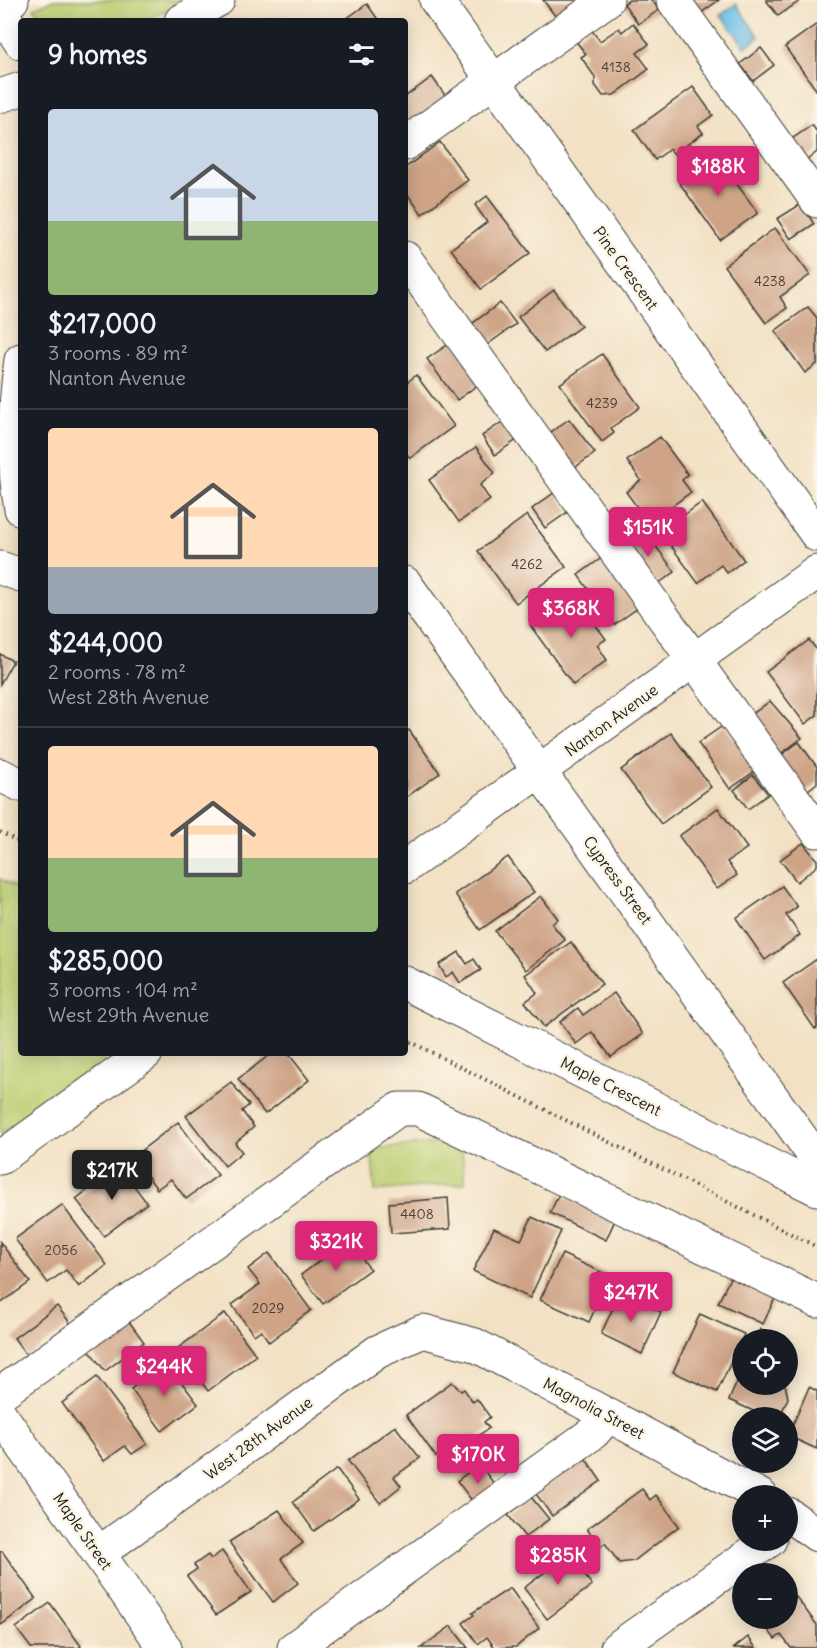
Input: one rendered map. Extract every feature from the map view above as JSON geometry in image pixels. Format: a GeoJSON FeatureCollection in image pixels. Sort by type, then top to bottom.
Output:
{"type":"FeatureCollection","features":[{"type":"Feature","properties":{"kind":"street"},"geometry":{"type":"LineString","coordinates":[[0,4],[12,0]]}},
{"type":"Feature","properties":{"kind":"street"},"geometry":{"type":"LineString","coordinates":[[186,18],[218,0]]}},
{"type":"Feature","properties":{"kind":"street","name":"Pine Crescent"},"geometry":{"type":"LineString","coordinates":[[435,0],[817,535]]}},
{"type":"Feature","properties":{"kind":"street"},"geometry":{"type":"LineString","coordinates":[[408,142],[607,0]]}},
{"type":"Feature","properties":{"kind":"street"},"geometry":{"type":"LineString","coordinates":[[673,0],[817,201]]}},
{"type":"Feature","properties":{"kind":"street"},"geometry":{"type":"LineString","coordinates":[[0,11],[18,38]]}},
{"type":"Feature","properties":{"kind":"street"},"geometry":{"type":"LineString","coordinates":[[0,96],[18,90]]}},
{"type":"Feature","properties":{"kind":"street"},"geometry":{"type":"LineString","coordinates":[[408,262],[817,831]]}},
{"type":"Feature","properties":{"kind":"street"},"geometry":{"type":"LineString","coordinates":[[18,379],[15,398],[18,494]]}},
{"type":"Feature","properties":{"kind":"street"},"geometry":{"type":"LineString","coordinates":[[0,568],[18,574]]}},
{"type":"Feature","properties":{"kind":"street","name":"Nanton Avenue"},"geometry":{"type":"LineString","coordinates":[[408,865],[817,572]]}},
{"type":"Feature","properties":{"kind":"street","name":"Cypress Street"},"geometry":{"type":"LineString","coordinates":[[408,587],[812,1153],[817,1183]]}},
{"type":"Feature","properties":{"kind":"street"},"geometry":{"type":"LineString","coordinates":[[0,775],[18,784]]}},
{"type":"Feature","properties":{"kind":"street","name":"Maple Crescent"},"geometry":{"type":"LineString","coordinates":[[408,984],[817,1189]]}},
{"type":"Feature","properties":{"kind":"street"},"geometry":{"type":"LineString","coordinates":[[0,1158],[142,1056]]}},
{"type":"Feature","properties":{"kind":"street"},"geometry":{"type":"LineString","coordinates":[[0,1394],[399,1109],[418,1109],[817,1301]]}},
{"type":"Feature","properties":{"kind":"street","name":"Magnolia Street"},"geometry":{"type":"LineString","coordinates":[[423,1331],[475,1345],[740,1485]]}},
{"type":"Feature","properties":{"kind":"street","name":"West 28th Avenue"},"geometry":{"type":"LineString","coordinates":[[99,1553],[377,1352],[423,1331]]}},
{"type":"Feature","properties":{"kind":"street","name":"Maple Street"},"geometry":{"type":"LineString","coordinates":[[0,1414],[165,1648]]}},
{"type":"Feature","properties":{"kind":"street"},"geometry":{"type":"LineString","coordinates":[[294,1648],[594,1432],[608,1416]]}},
{"type":"Feature","properties":{"kind":"street"},"geometry":{"type":"LineString","coordinates":[[798,1521],[817,1535]]}},
{"type":"Feature","properties":{"kind":"street"},"geometry":{"type":"LineString","coordinates":[[618,1648],[755,1551]]}},
{"type":"Feature","properties":{"kind":"path"},"geometry":{"type":"LineString","coordinates":[[0,832],[18,841]]}},
{"type":"Feature","properties":{"kind":"path"},"geometry":{"type":"LineString","coordinates":[[408,1041],[817,1247]]}},
{"type":"Feature","properties":{"kind":"green space"},"geometry":{"type":"Polygon","coordinates":[[[53,0],[186,0],[152,18],[41,18],[34,8],[53,0]]]}},
{"type":"Feature","properties":{"kind":"green space"},"geometry":{"type":"Polygon","coordinates":[[[0,879],[18,888],[18,1056],[110,1056],[0,1134],[0,879]]]}},
{"type":"Feature","properties":{"kind":"green space"},"geometry":{"type":"Polygon","coordinates":[[[461,1141],[465,1183],[375,1191],[371,1149],[461,1141]]]}},
{"type":"Feature","properties":{"kind":"water"},"geometry":{"type":"Polygon","coordinates":[[[736,4],[759,37],[745,47],[721,15],[736,4]]]}},
{"type":"Feature","properties":{"kind":"building"},"geometry":{"type":"Polygon","coordinates":[[[543,0],[587,0],[559,21],[543,0]]]}},
{"type":"Feature","properties":{"kind":"building"},"geometry":{"type":"Polygon","coordinates":[[[629,0],[652,0],[659,10],[638,24],[624,4],[629,0]]]}},
{"type":"Feature","properties":{"kind":"building"},"geometry":{"type":"Polygon","coordinates":[[[692,0],[719,0],[701,13],[692,0]]]}},
{"type":"Feature","properties":{"kind":"building"},"geometry":{"type":"Polygon","coordinates":[[[766,0],[801,0],[778,16],[766,0]]]}},
{"type":"Feature","properties":{"kind":"building"},"geometry":{"type":"Polygon","coordinates":[[[367,4],[377,18],[347,18],[367,4]]]}},
{"type":"Feature","properties":{"kind":"building"},"geometry":{"type":"Polygon","coordinates":[[[633,23],[649,44],[637,53],[649,69],[614,95],[603,96],[595,85],[595,77],[581,57],[586,54],[575,40],[590,28],[600,41],[619,28],[622,32],[633,23]]]}},
{"type":"Feature","properties":{"kind":"building"},"geometry":{"type":"Polygon","coordinates":[[[817,24],[817,91],[785,47],[817,24]]]}},
{"type":"Feature","properties":{"kind":"building"},"geometry":{"type":"Polygon","coordinates":[[[761,48],[774,65],[753,81],[740,64],[761,48]]]}},
{"type":"Feature","properties":{"kind":"building"},"geometry":{"type":"Polygon","coordinates":[[[432,77],[447,98],[408,127],[408,95],[432,77]]]}},
{"type":"Feature","properties":{"kind":"building"},"geometry":{"type":"Polygon","coordinates":[[[693,87],[713,115],[698,126],[703,133],[674,154],[670,149],[655,160],[634,130],[693,87]]]}},
{"type":"Feature","properties":{"kind":"building"},"geometry":{"type":"Polygon","coordinates":[[[812,125],[817,132],[817,152],[807,160],[792,139],[812,125]]]}},
{"type":"Feature","properties":{"kind":"building"},"geometry":{"type":"Polygon","coordinates":[[[440,142],[468,180],[422,214],[408,195],[408,166],[440,142]]]}},
{"type":"Feature","properties":{"kind":"building"},"geometry":{"type":"Polygon","coordinates":[[[715,154],[758,213],[720,240],[678,181],[715,154]]]}},
{"type":"Feature","properties":{"kind":"building"},"geometry":{"type":"Polygon","coordinates":[[[487,196],[530,253],[481,289],[451,249],[487,222],[475,205],[487,196]]]}},
{"type":"Feature","properties":{"kind":"building"},"geometry":{"type":"Polygon","coordinates":[[[801,204],[814,224],[791,239],[777,219],[801,204]]]}},
{"type":"Feature","properties":{"kind":"building"},"geometry":{"type":"Polygon","coordinates":[[[775,228],[810,275],[780,297],[787,308],[766,323],[724,266],[775,228]]]}},
{"type":"Feature","properties":{"kind":"building"},"geometry":{"type":"Polygon","coordinates":[[[554,290],[581,326],[545,352],[518,317],[554,290]]]}},
{"type":"Feature","properties":{"kind":"building"},"geometry":{"type":"Polygon","coordinates":[[[500,303],[516,324],[484,347],[469,326],[500,303]]]}},
{"type":"Feature","properties":{"kind":"building"},"geometry":{"type":"Polygon","coordinates":[[[808,307],[817,318],[817,364],[805,373],[775,331],[808,307]]]}},
{"type":"Feature","properties":{"kind":"building"},"geometry":{"type":"Polygon","coordinates":[[[453,341],[483,381],[457,400],[427,359],[453,341]]]}},
{"type":"Feature","properties":{"kind":"building"},"geometry":{"type":"Polygon","coordinates":[[[602,354],[640,407],[611,428],[614,433],[602,442],[560,384],[602,354]]]}},
{"type":"Feature","properties":{"kind":"building"},"geometry":{"type":"Polygon","coordinates":[[[416,375],[454,426],[410,458],[408,455],[408,382],[416,375]]]}},
{"type":"Feature","properties":{"kind":"building"},"geometry":{"type":"Polygon","coordinates":[[[569,419],[595,453],[570,471],[544,437],[569,419]]]}},
{"type":"Feature","properties":{"kind":"building"},"geometry":{"type":"Polygon","coordinates":[[[505,420],[518,439],[495,455],[482,436],[505,420]]]}},
{"type":"Feature","properties":{"kind":"building"},"geometry":{"type":"Polygon","coordinates":[[[660,437],[688,475],[682,480],[691,492],[649,523],[626,492],[641,480],[627,461],[660,437]]]}},
{"type":"Feature","properties":{"kind":"building"},"geometry":{"type":"Polygon","coordinates":[[[476,447],[495,473],[480,485],[490,500],[459,522],[429,480],[476,447]]]}},
{"type":"Feature","properties":{"kind":"building"},"geometry":{"type":"Polygon","coordinates":[[[555,492],[569,511],[545,528],[532,509],[555,492]]]}},
{"type":"Feature","properties":{"kind":"building"},"geometry":{"type":"Polygon","coordinates":[[[702,502],[744,560],[727,573],[721,565],[698,583],[661,532],[702,502]]]}},
{"type":"Feature","properties":{"kind":"building"},"geometry":{"type":"Polygon","coordinates":[[[527,515],[566,567],[516,603],[478,551],[527,515]]]}},
{"type":"Feature","properties":{"kind":"building"},"geometry":{"type":"Polygon","coordinates":[[[643,529],[675,572],[653,587],[622,544],[643,529]]]}},
{"type":"Feature","properties":{"kind":"building"},"geometry":{"type":"Polygon","coordinates":[[[603,557],[639,607],[614,625],[578,575],[603,557]]]}},
{"type":"Feature","properties":{"kind":"building"},"geometry":{"type":"Polygon","coordinates":[[[573,594],[606,639],[597,645],[607,660],[573,685],[530,625],[573,594]]]}},
{"type":"Feature","properties":{"kind":"building"},"geometry":{"type":"Polygon","coordinates":[[[809,640],[817,650],[817,715],[805,724],[766,672],[809,640]]]}},
{"type":"Feature","properties":{"kind":"building"},"geometry":{"type":"Polygon","coordinates":[[[0,654],[13,661],[0,684],[0,654]]]}},
{"type":"Feature","properties":{"kind":"building"},"geometry":{"type":"Polygon","coordinates":[[[770,701],[802,738],[775,758],[746,719],[770,701]]]}},
{"type":"Feature","properties":{"kind":"building"},"geometry":{"type":"Polygon","coordinates":[[[724,725],[756,770],[730,789],[698,743],[724,725]]]}},
{"type":"Feature","properties":{"kind":"building"},"geometry":{"type":"Polygon","coordinates":[[[408,731],[440,773],[408,796],[408,731]]]}},
{"type":"Feature","properties":{"kind":"building"},"geometry":{"type":"Polygon","coordinates":[[[671,733],[711,787],[661,824],[621,770],[671,733]]]}},
{"type":"Feature","properties":{"kind":"building"},"geometry":{"type":"Polygon","coordinates":[[[799,742],[817,767],[817,783],[802,795],[776,759],[799,742]]]}},
{"type":"Feature","properties":{"kind":"building"},"geometry":{"type":"Polygon","coordinates":[[[753,775],[768,794],[748,809],[734,790],[753,775]]]}},
{"type":"Feature","properties":{"kind":"building"},"geometry":{"type":"Polygon","coordinates":[[[718,808],[747,848],[727,862],[737,875],[717,889],[679,836],[718,808]]]}},
{"type":"Feature","properties":{"kind":"building"},"geometry":{"type":"Polygon","coordinates":[[[803,843],[817,860],[817,866],[797,882],[780,860],[803,843]]]}},
{"type":"Feature","properties":{"kind":"building"},"geometry":{"type":"Polygon","coordinates":[[[508,857],[534,892],[480,930],[455,894],[508,857]]]}},
{"type":"Feature","properties":{"kind":"building"},"geometry":{"type":"Polygon","coordinates":[[[782,886],[797,907],[786,915],[800,935],[765,960],[736,918],[782,886]]]}},
{"type":"Feature","properties":{"kind":"building"},"geometry":{"type":"Polygon","coordinates":[[[541,896],[558,919],[552,924],[565,940],[526,970],[495,931],[541,896]]]}},
{"type":"Feature","properties":{"kind":"building"},"geometry":{"type":"Polygon","coordinates":[[[571,942],[602,984],[544,1027],[525,1002],[537,993],[525,975],[571,942]]]}},
{"type":"Feature","properties":{"kind":"building"},"geometry":{"type":"Polygon","coordinates":[[[459,952],[467,964],[474,959],[481,970],[460,983],[453,972],[446,977],[439,965],[459,952]]]}},
{"type":"Feature","properties":{"kind":"building"},"geometry":{"type":"Polygon","coordinates":[[[817,959],[817,1028],[815,1029],[783,983],[817,959]]]}},
{"type":"Feature","properties":{"kind":"building"},"geometry":{"type":"Polygon","coordinates":[[[614,993],[643,1034],[611,1057],[592,1032],[576,1044],[560,1022],[578,1008],[583,1015],[614,993]]]}},
{"type":"Feature","properties":{"kind":"building"},"geometry":{"type":"Polygon","coordinates":[[[268,1056],[290,1056],[309,1080],[265,1114],[238,1079],[268,1056]]]}},
{"type":"Feature","properties":{"kind":"building"},"geometry":{"type":"Polygon","coordinates":[[[231,1082],[249,1105],[242,1111],[254,1127],[235,1143],[242,1152],[225,1166],[186,1116],[231,1082]]]}},
{"type":"Feature","properties":{"kind":"building"},"geometry":{"type":"Polygon","coordinates":[[[178,1122],[218,1175],[186,1199],[171,1179],[157,1189],[133,1157],[178,1122]]]}},
{"type":"Feature","properties":{"kind":"building"},"geometry":{"type":"Polygon","coordinates":[[[119,1166],[147,1203],[104,1236],[76,1199],[119,1166]]]}},
{"type":"Feature","properties":{"kind":"building"},"geometry":{"type":"Polygon","coordinates":[[[559,1194],[615,1220],[606,1240],[550,1213],[559,1194]]]}},
{"type":"Feature","properties":{"kind":"building"},"geometry":{"type":"Polygon","coordinates":[[[448,1198],[450,1229],[391,1233],[389,1203],[448,1198]]]}},
{"type":"Feature","properties":{"kind":"building"},"geometry":{"type":"Polygon","coordinates":[[[62,1205],[107,1265],[79,1287],[66,1270],[48,1283],[15,1239],[62,1205]]]}},
{"type":"Feature","properties":{"kind":"building"},"geometry":{"type":"Polygon","coordinates":[[[532,1217],[561,1231],[530,1298],[473,1271],[494,1228],[521,1240],[532,1217]]]}},
{"type":"Feature","properties":{"kind":"building"},"geometry":{"type":"Polygon","coordinates":[[[348,1240],[370,1269],[323,1304],[301,1275],[348,1240]]]}},
{"type":"Feature","properties":{"kind":"building"},"geometry":{"type":"Polygon","coordinates":[[[0,1242],[30,1282],[0,1304],[0,1242]]]}},
{"type":"Feature","properties":{"kind":"building"},"geometry":{"type":"Polygon","coordinates":[[[269,1253],[311,1310],[269,1342],[261,1330],[254,1335],[232,1305],[260,1284],[248,1269],[269,1253]]]}},
{"type":"Feature","properties":{"kind":"building"},"geometry":{"type":"Polygon","coordinates":[[[562,1254],[610,1276],[589,1322],[540,1300],[562,1254]]]}},
{"type":"Feature","properties":{"kind":"building"},"geometry":{"type":"Polygon","coordinates":[[[730,1278],[775,1298],[763,1324],[718,1303],[730,1278]]]}},
{"type":"Feature","properties":{"kind":"building"},"geometry":{"type":"Polygon","coordinates":[[[620,1293],[661,1312],[642,1354],[601,1334],[620,1293]]]}},
{"type":"Feature","properties":{"kind":"building"},"geometry":{"type":"Polygon","coordinates":[[[57,1306],[71,1324],[27,1356],[14,1338],[57,1306]]]}},
{"type":"Feature","properties":{"kind":"building"},"geometry":{"type":"Polygon","coordinates":[[[225,1313],[256,1355],[208,1391],[177,1349],[225,1313]]]}},
{"type":"Feature","properties":{"kind":"building"},"geometry":{"type":"Polygon","coordinates":[[[700,1314],[733,1329],[732,1360],[717,1392],[673,1372],[700,1314]]]}},
{"type":"Feature","properties":{"kind":"building"},"geometry":{"type":"Polygon","coordinates":[[[128,1320],[144,1342],[105,1371],[88,1349],[128,1320]]]}},
{"type":"Feature","properties":{"kind":"building"},"geometry":{"type":"Polygon","coordinates":[[[167,1363],[198,1404],[162,1431],[131,1389],[167,1363]]]}},
{"type":"Feature","properties":{"kind":"building"},"geometry":{"type":"Polygon","coordinates":[[[97,1377],[147,1444],[132,1454],[125,1446],[104,1461],[62,1403],[97,1377]]]}},
{"type":"Feature","properties":{"kind":"building"},"geometry":{"type":"Polygon","coordinates":[[[452,1382],[461,1391],[464,1389],[473,1402],[477,1399],[490,1417],[484,1422],[489,1428],[464,1446],[460,1440],[436,1457],[406,1415],[452,1382]]]}},
{"type":"Feature","properties":{"kind":"building"},"geometry":{"type":"Polygon","coordinates":[[[809,1387],[817,1391],[817,1449],[798,1440],[798,1413],[809,1387]]]}},
{"type":"Feature","properties":{"kind":"building"},"geometry":{"type":"Polygon","coordinates":[[[732,1393],[787,1395],[788,1398],[784,1407],[745,1407],[729,1400],[732,1393]]]}},
{"type":"Feature","properties":{"kind":"building"},"geometry":{"type":"Polygon","coordinates":[[[395,1426],[420,1458],[394,1477],[401,1486],[380,1503],[348,1461],[395,1426]]]}},
{"type":"Feature","properties":{"kind":"building"},"geometry":{"type":"Polygon","coordinates":[[[585,1458],[601,1481],[552,1516],[536,1494],[585,1458]]]}},
{"type":"Feature","properties":{"kind":"building"},"geometry":{"type":"Polygon","coordinates":[[[479,1464],[498,1489],[476,1506],[457,1481],[479,1464]]]}},
{"type":"Feature","properties":{"kind":"building"},"geometry":{"type":"Polygon","coordinates":[[[337,1469],[359,1499],[314,1531],[293,1502],[337,1469]]]}},
{"type":"Feature","properties":{"kind":"building"},"geometry":{"type":"Polygon","coordinates":[[[642,1489],[650,1500],[656,1495],[679,1526],[634,1561],[619,1563],[605,1543],[600,1547],[587,1529],[642,1489]]]}},
{"type":"Feature","properties":{"kind":"building"},"geometry":{"type":"Polygon","coordinates":[[[531,1497],[549,1519],[525,1537],[508,1515],[531,1497]]]}},
{"type":"Feature","properties":{"kind":"building"},"geometry":{"type":"Polygon","coordinates":[[[279,1510],[303,1543],[281,1559],[298,1583],[273,1602],[229,1542],[279,1510]]]}},
{"type":"Feature","properties":{"kind":"building"},"geometry":{"type":"Polygon","coordinates":[[[2,1551],[36,1599],[1,1625],[0,1552],[2,1551]]]}},
{"type":"Feature","properties":{"kind":"building"},"geometry":{"type":"Polygon","coordinates":[[[222,1551],[251,1592],[216,1615],[187,1576],[197,1569],[194,1565],[208,1555],[211,1559],[222,1551]]]}},
{"type":"Feature","properties":{"kind":"building"},"geometry":{"type":"Polygon","coordinates":[[[569,1554],[592,1585],[547,1619],[524,1588],[569,1554]]]}},
{"type":"Feature","properties":{"kind":"building"},"geometry":{"type":"Polygon","coordinates":[[[510,1588],[539,1628],[516,1647],[495,1648],[487,1637],[478,1644],[463,1623],[474,1615],[472,1613],[510,1588]]]}},
{"type":"Feature","properties":{"kind":"building"},"geometry":{"type":"Polygon","coordinates":[[[798,1600],[817,1625],[817,1648],[791,1648],[781,1635],[775,1639],[767,1629],[798,1629],[798,1600]]]}},
{"type":"Feature","properties":{"kind":"building"},"geometry":{"type":"Polygon","coordinates":[[[50,1603],[81,1646],[78,1648],[31,1648],[16,1628],[50,1603]]]}},
{"type":"Feature","properties":{"kind":"building"},"geometry":{"type":"Polygon","coordinates":[[[451,1626],[468,1648],[421,1648],[451,1626]]]}},
{"type":"Feature","properties":{"kind":"building"},"geometry":{"type":"Polygon","coordinates":[[[748,1637],[756,1648],[734,1648],[748,1637]]]}}]}
